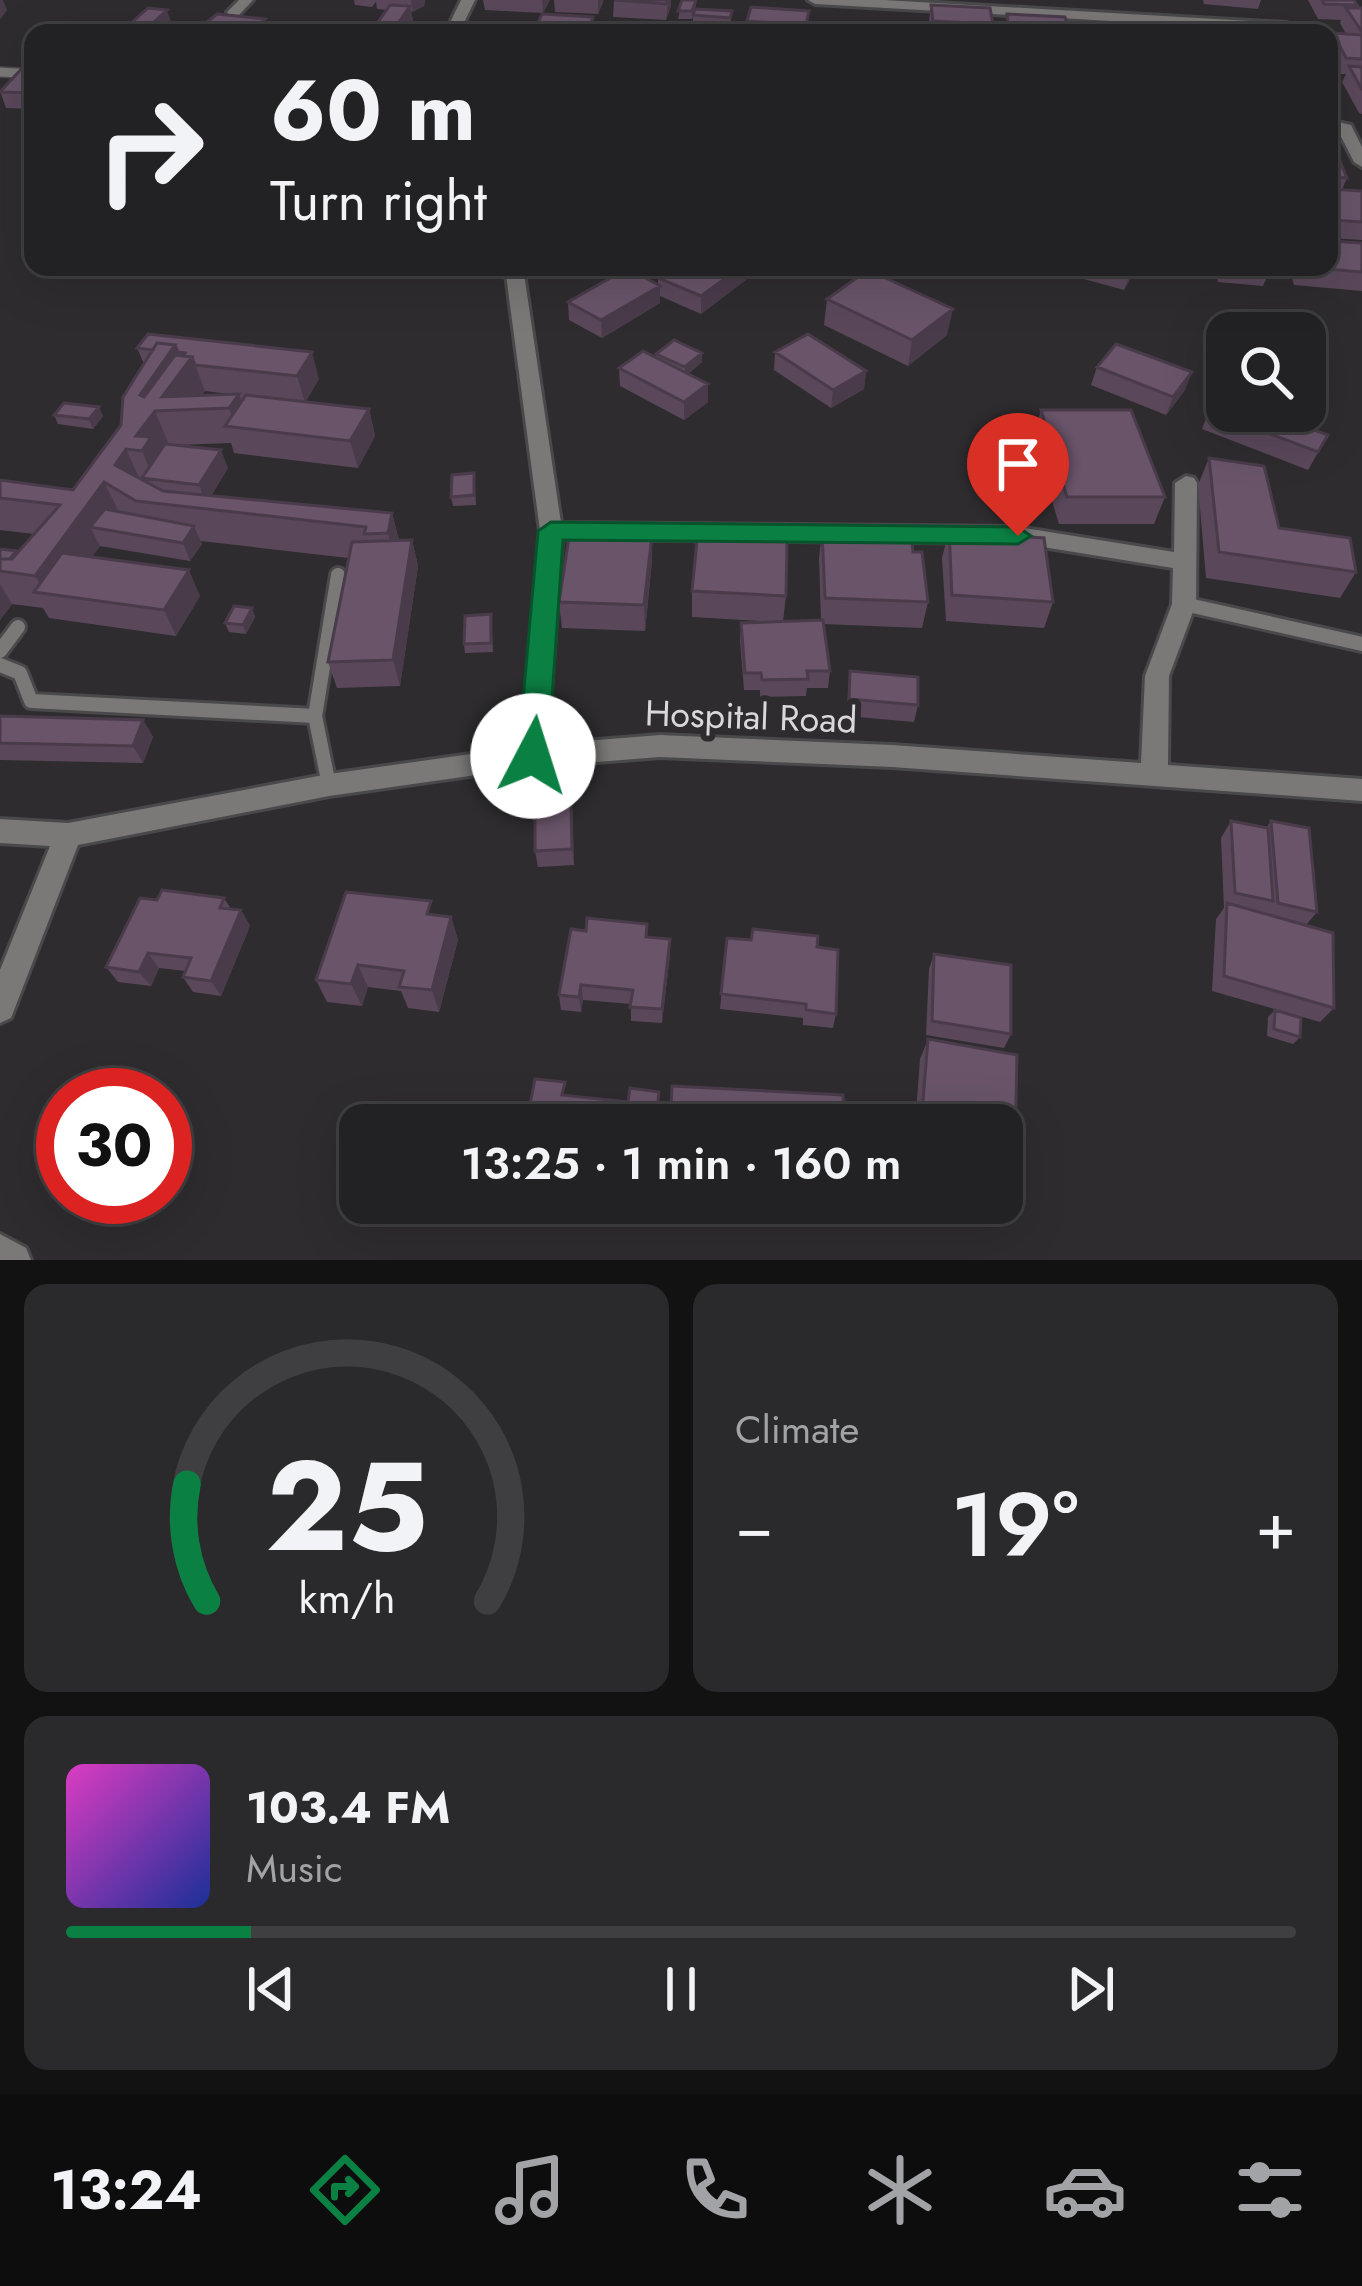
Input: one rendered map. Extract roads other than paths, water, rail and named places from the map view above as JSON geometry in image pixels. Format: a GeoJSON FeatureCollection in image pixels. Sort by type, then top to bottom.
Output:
{"type":"FeatureCollection","features":[{"type":"Feature","properties":{"kind":"street"},"geometry":{"type":"LineString","coordinates":[[234,12],[246,0]]}},
{"type":"Feature","properties":{"kind":"street"},"geometry":{"type":"LineString","coordinates":[[815,0],[1286,24]]}},
{"type":"Feature","properties":{"kind":"street"},"geometry":{"type":"LineString","coordinates":[[1338,128],[1362,162]]}},
{"type":"Feature","properties":{"kind":"street"},"geometry":{"type":"LineString","coordinates":[[515,276],[551,531],[533,756]]}},
{"type":"Feature","properties":{"kind":"street"},"geometry":{"type":"LineString","coordinates":[[1154,776],[1157,676],[1184,604],[1186,483]]}},
{"type":"Feature","properties":{"kind":"street"},"geometry":{"type":"LineString","coordinates":[[551,531],[1018,536],[1182,561]]}},
{"type":"Feature","properties":{"kind":"street","name":"Hospital Road"},"geometry":{"type":"LineString","coordinates":[[0,831],[68,835],[329,785],[533,756],[661,746],[1362,790]]}},
{"type":"Feature","properties":{"kind":"street"},"geometry":{"type":"LineString","coordinates":[[0,1008],[68,835]]}},
{"type":"Feature","properties":{"kind":"street"},"geometry":{"type":"LineString","coordinates":[[0,1251],[14,1260]]}},
{"type":"Feature","properties":{"kind":"lane"},"geometry":{"type":"LineString","coordinates":[[329,785],[315,716],[338,575]]}},
{"type":"Feature","properties":{"kind":"lane"},"geometry":{"type":"LineString","coordinates":[[1184,604],[1362,644]]}},
{"type":"Feature","properties":{"kind":"lane"},"geometry":{"type":"LineString","coordinates":[[0,652],[18,627]]}},
{"type":"Feature","properties":{"kind":"lane"},"geometry":{"type":"LineString","coordinates":[[0,665],[20,673],[31,701],[315,716]]}}]}
